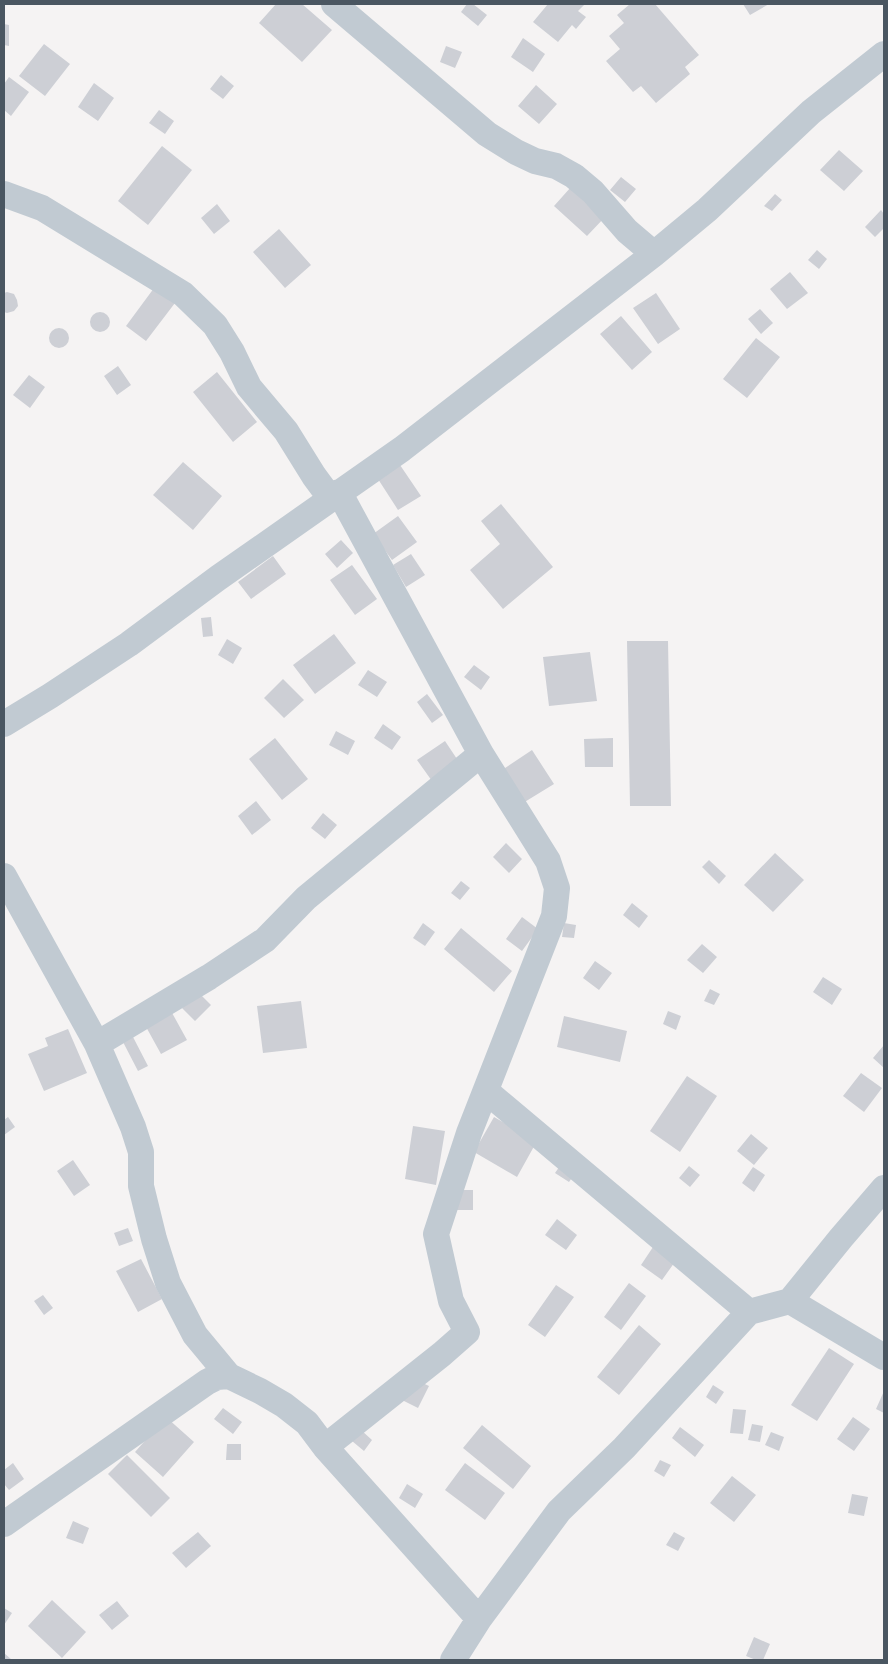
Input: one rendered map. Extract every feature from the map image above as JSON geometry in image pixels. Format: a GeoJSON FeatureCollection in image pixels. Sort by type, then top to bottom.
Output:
{"type":"FeatureCollection","features":[{"type":"Feature","properties":{"kind":"street"},"geometry":{"type":"LineString","coordinates":[[334,4],[487,134],[516,152],[535,161],[556,166],[574,176],[592,192],[627,231],[654,254]]}},
{"type":"Feature","properties":{"kind":"street"},"geometry":{"type":"LineString","coordinates":[[4,724],[128,644],[218,578],[402,449],[654,254],[706,210],[812,112],[884,54]]}},
{"type":"Feature","properties":{"kind":"street"},"geometry":{"type":"LineString","coordinates":[[4,194],[42,208],[183,294],[215,325],[232,352],[250,387],[286,431],[314,476],[335,495],[481,754],[548,861],[557,888],[554,916],[459,1159],[436,1234],[451,1301],[468,1332],[325,1447]]}},
{"type":"Feature","properties":{"kind":"street"},"geometry":{"type":"LineString","coordinates":[[97,1044],[265,940],[306,898],[481,754]]}},
{"type":"Feature","properties":{"kind":"street"},"geometry":{"type":"LineString","coordinates":[[4,876],[97,1044],[124,1104],[141,1152],[141,1186],[154,1239],[168,1283],[195,1335],[229,1376],[284,1405],[307,1423],[325,1447],[480,1619]]}},
{"type":"Feature","properties":{"kind":"street"},"geometry":{"type":"LineString","coordinates":[[486,1090],[750,1312]]}},
{"type":"Feature","properties":{"kind":"street"},"geometry":{"type":"LineString","coordinates":[[454,1660],[480,1619],[559,1512],[624,1448],[750,1312],[790,1301],[884,1188]]}},
{"type":"Feature","properties":{"kind":"street"},"geometry":{"type":"LineString","coordinates":[[790,1301],[884,1357]]}},
{"type":"Feature","properties":{"kind":"street"},"geometry":{"type":"LineString","coordinates":[[4,1524],[207,1382],[217,1377],[229,1376]]}},
{"type":"Feature","properties":{"kind":"building"},"geometry":{"type":"Polygon","coordinates":[[[276,4],[302,4],[332,30],[302,62],[259,23],[276,4]]]}},
{"type":"Feature","properties":{"kind":"building"},"geometry":{"type":"Polygon","coordinates":[[[467,4],[473,4],[487,15],[478,26],[461,12],[467,4]]]}},
{"type":"Feature","properties":{"kind":"building"},"geometry":{"type":"Polygon","coordinates":[[[548,4],[585,4],[578,11],[586,17],[576,29],[572,25],[558,42],[533,22],[548,4]]]}},
{"type":"Feature","properties":{"kind":"building"},"geometry":{"type":"Polygon","coordinates":[[[630,4],[655,4],[699,55],[685,67],[690,74],[656,103],[641,86],[633,92],[606,61],[620,49],[609,36],[624,23],[617,15],[630,4]]]}},
{"type":"Feature","properties":{"kind":"building"},"geometry":{"type":"Polygon","coordinates":[[[743,4],[769,4],[750,15],[743,4]]]}},
{"type":"Feature","properties":{"kind":"building"},"geometry":{"type":"Polygon","coordinates":[[[4,24],[9,25],[9,46],[4,45],[4,24]]]}},
{"type":"Feature","properties":{"kind":"building"},"geometry":{"type":"Polygon","coordinates":[[[523,38],[545,54],[533,72],[511,57],[523,38]]]}},
{"type":"Feature","properties":{"kind":"building"},"geometry":{"type":"Polygon","coordinates":[[[44,44],[70,64],[45,96],[19,76],[44,44]]]}},
{"type":"Feature","properties":{"kind":"building"},"geometry":{"type":"Polygon","coordinates":[[[446,46],[462,52],[455,68],[440,62],[446,46]]]}},
{"type":"Feature","properties":{"kind":"building"},"geometry":{"type":"Polygon","coordinates":[[[221,75],[234,86],[223,99],[210,89],[221,75]]]}},
{"type":"Feature","properties":{"kind":"building"},"geometry":{"type":"Polygon","coordinates":[[[9,77],[29,92],[11,116],[4,110],[4,84],[9,77]]]}},
{"type":"Feature","properties":{"kind":"building"},"geometry":{"type":"Polygon","coordinates":[[[94,83],[114,98],[98,121],[78,107],[94,83]]]}},
{"type":"Feature","properties":{"kind":"building"},"geometry":{"type":"Polygon","coordinates":[[[536,85],[557,104],[539,124],[518,106],[536,85]]]}},
{"type":"Feature","properties":{"kind":"building"},"geometry":{"type":"Polygon","coordinates":[[[159,110],[174,121],[165,134],[149,123],[159,110]]]}},
{"type":"Feature","properties":{"kind":"building"},"geometry":{"type":"Polygon","coordinates":[[[162,146],[192,170],[148,225],[118,201],[162,146]]]}},
{"type":"Feature","properties":{"kind":"building"},"geometry":{"type":"Polygon","coordinates":[[[839,150],[863,171],[844,191],[820,170],[839,150]]]}},
{"type":"Feature","properties":{"kind":"building"},"geometry":{"type":"Polygon","coordinates":[[[621,177],[636,189],[625,202],[610,190],[621,177]]]}},
{"type":"Feature","properties":{"kind":"building"},"geometry":{"type":"Polygon","coordinates":[[[571,187],[605,217],[587,236],[554,206],[571,187]]]}},
{"type":"Feature","properties":{"kind":"building"},"geometry":{"type":"Polygon","coordinates":[[[775,194],[782,200],[772,211],[764,206],[775,194]]]}},
{"type":"Feature","properties":{"kind":"building"},"geometry":{"type":"Polygon","coordinates":[[[217,204],[230,221],[214,234],[201,218],[217,204]]]}},
{"type":"Feature","properties":{"kind":"building"},"geometry":{"type":"Polygon","coordinates":[[[881,210],[884,214],[884,228],[875,237],[865,227],[881,210]]]}},
{"type":"Feature","properties":{"kind":"building"},"geometry":{"type":"Polygon","coordinates":[[[279,229],[311,265],[285,288],[253,252],[279,229]]]}},
{"type":"Feature","properties":{"kind":"building"},"geometry":{"type":"Polygon","coordinates":[[[817,250],[827,259],[819,269],[808,260],[817,250]]]}},
{"type":"Feature","properties":{"kind":"building"},"geometry":{"type":"Polygon","coordinates":[[[790,272],[808,293],[787,309],[770,289],[790,272]]]}},
{"type":"Feature","properties":{"kind":"building"},"geometry":{"type":"Polygon","coordinates":[[[157,284],[178,299],[146,341],[126,326],[157,284]]]}},
{"type":"Feature","properties":{"kind":"building"},"geometry":{"type":"Polygon","coordinates":[[[4,293],[14,294],[18,306],[14,311],[7,313],[4,312],[4,293]]]}},
{"type":"Feature","properties":{"kind":"building"},"geometry":{"type":"Polygon","coordinates":[[[656,293],[680,329],[658,344],[633,308],[656,293]]]}},
{"type":"Feature","properties":{"kind":"building"},"geometry":{"type":"Polygon","coordinates":[[[760,309],[773,323],[761,334],[748,319],[760,309]]]}},
{"type":"Feature","properties":{"kind":"building"},"geometry":{"type":"Polygon","coordinates":[[[100,312],[107,315],[110,322],[107,329],[100,332],[93,329],[90,322],[93,315],[100,312]]]}},
{"type":"Feature","properties":{"kind":"building"},"geometry":{"type":"Polygon","coordinates":[[[621,316],[652,352],[632,370],[600,334],[621,316]]]}},
{"type":"Feature","properties":{"kind":"building"},"geometry":{"type":"Polygon","coordinates":[[[59,328],[66,331],[69,338],[66,345],[59,348],[52,345],[49,338],[52,331],[59,328]]]}},
{"type":"Feature","properties":{"kind":"building"},"geometry":{"type":"Polygon","coordinates":[[[756,338],[780,357],[747,398],[723,379],[756,338]]]}},
{"type":"Feature","properties":{"kind":"building"},"geometry":{"type":"Polygon","coordinates":[[[118,366],[131,385],[117,395],[104,376],[118,366]]]}},
{"type":"Feature","properties":{"kind":"building"},"geometry":{"type":"Polygon","coordinates":[[[217,372],[257,422],[233,442],[193,392],[217,372]]]}},
{"type":"Feature","properties":{"kind":"building"},"geometry":{"type":"Polygon","coordinates":[[[29,375],[45,387],[30,408],[13,395],[29,375]]]}},
{"type":"Feature","properties":{"kind":"building"},"geometry":{"type":"Polygon","coordinates":[[[183,462],[222,496],[193,530],[153,495],[183,462]]]}},
{"type":"Feature","properties":{"kind":"building"},"geometry":{"type":"Polygon","coordinates":[[[400,465],[421,496],[398,510],[378,479],[400,465]]]}},
{"type":"Feature","properties":{"kind":"building"},"geometry":{"type":"Polygon","coordinates":[[[501,504],[553,567],[503,609],[470,570],[500,544],[481,521],[501,504]]]}},
{"type":"Feature","properties":{"kind":"building"},"geometry":{"type":"Polygon","coordinates":[[[398,516],[417,542],[392,560],[373,534],[398,516]]]}},
{"type":"Feature","properties":{"kind":"building"},"geometry":{"type":"Polygon","coordinates":[[[341,540],[353,553],[337,568],[325,554],[341,540]]]}},
{"type":"Feature","properties":{"kind":"building"},"geometry":{"type":"Polygon","coordinates":[[[411,554],[425,575],[406,587],[393,565],[411,554]]]}},
{"type":"Feature","properties":{"kind":"building"},"geometry":{"type":"Polygon","coordinates":[[[273,556],[286,574],[251,599],[238,582],[273,556]]]}},
{"type":"Feature","properties":{"kind":"building"},"geometry":{"type":"Polygon","coordinates":[[[352,565],[377,599],[355,615],[330,580],[352,565]]]}},
{"type":"Feature","properties":{"kind":"building"},"geometry":{"type":"Polygon","coordinates":[[[211,617],[213,636],[203,637],[201,618],[211,617]]]}},
{"type":"Feature","properties":{"kind":"building"},"geometry":{"type":"Polygon","coordinates":[[[334,634],[356,663],[315,694],[293,665],[334,634]]]}},
{"type":"Feature","properties":{"kind":"building"},"geometry":{"type":"Polygon","coordinates":[[[227,639],[242,648],[233,664],[218,655],[227,639]]]}},
{"type":"Feature","properties":{"kind":"building"},"geometry":{"type":"Polygon","coordinates":[[[627,641],[668,641],[671,806],[630,806],[627,641]]]}},
{"type":"Feature","properties":{"kind":"building"},"geometry":{"type":"Polygon","coordinates":[[[590,652],[597,701],[549,706],[543,657],[590,652]]]}},
{"type":"Feature","properties":{"kind":"building"},"geometry":{"type":"Polygon","coordinates":[[[474,665],[490,677],[481,690],[464,677],[474,665]]]}},
{"type":"Feature","properties":{"kind":"building"},"geometry":{"type":"Polygon","coordinates":[[[368,670],[387,682],[377,697],[358,685],[368,670]]]}},
{"type":"Feature","properties":{"kind":"building"},"geometry":{"type":"Polygon","coordinates":[[[283,679],[304,700],[284,718],[264,698],[283,679]]]}},
{"type":"Feature","properties":{"kind":"building"},"geometry":{"type":"Polygon","coordinates":[[[427,694],[443,715],[432,723],[417,702],[427,694]]]}},
{"type":"Feature","properties":{"kind":"building"},"geometry":{"type":"Polygon","coordinates":[[[383,724],[401,737],[392,750],[374,738],[383,724]]]}},
{"type":"Feature","properties":{"kind":"building"},"geometry":{"type":"Polygon","coordinates":[[[336,731],[355,741],[348,755],[329,745],[336,731]]]}},
{"type":"Feature","properties":{"kind":"building"},"geometry":{"type":"Polygon","coordinates":[[[275,738],[308,779],[282,800],[249,759],[275,738]]]}},
{"type":"Feature","properties":{"kind":"building"},"geometry":{"type":"Polygon","coordinates":[[[613,738],[613,767],[585,767],[584,739],[613,738]]]}},
{"type":"Feature","properties":{"kind":"building"},"geometry":{"type":"Polygon","coordinates":[[[445,741],[459,762],[432,781],[417,760],[445,741]]]}},
{"type":"Feature","properties":{"kind":"building"},"geometry":{"type":"Polygon","coordinates":[[[532,750],[554,784],[523,803],[502,770],[532,750]]]}},
{"type":"Feature","properties":{"kind":"building"},"geometry":{"type":"Polygon","coordinates":[[[256,801],[271,820],[252,835],[238,816],[256,801]]]}},
{"type":"Feature","properties":{"kind":"building"},"geometry":{"type":"Polygon","coordinates":[[[323,813],[337,825],[325,839],[311,828],[323,813]]]}},
{"type":"Feature","properties":{"kind":"building"},"geometry":{"type":"Polygon","coordinates":[[[506,843],[522,859],[509,873],[493,857],[506,843]]]}},
{"type":"Feature","properties":{"kind":"building"},"geometry":{"type":"Polygon","coordinates":[[[775,853],[804,880],[773,912],[744,885],[775,853]]]}},
{"type":"Feature","properties":{"kind":"building"},"geometry":{"type":"Polygon","coordinates":[[[709,860],[726,876],[719,884],[702,867],[709,860]]]}},
{"type":"Feature","properties":{"kind":"building"},"geometry":{"type":"Polygon","coordinates":[[[461,881],[470,888],[460,900],[451,893],[461,881]]]}},
{"type":"Feature","properties":{"kind":"building"},"geometry":{"type":"Polygon","coordinates":[[[632,903],[648,916],[639,928],[623,915],[632,903]]]}},
{"type":"Feature","properties":{"kind":"building"},"geometry":{"type":"Polygon","coordinates":[[[522,917],[538,929],[522,951],[506,939],[522,917]]]}},
{"type":"Feature","properties":{"kind":"building"},"geometry":{"type":"Polygon","coordinates":[[[423,923],[435,932],[425,946],[413,938],[423,923]]]}},
{"type":"Feature","properties":{"kind":"building"},"geometry":{"type":"Polygon","coordinates":[[[564,923],[576,925],[574,938],[562,937],[564,923]]]}},
{"type":"Feature","properties":{"kind":"building"},"geometry":{"type":"Polygon","coordinates":[[[461,928],[512,971],[494,992],[444,949],[461,928]]]}},
{"type":"Feature","properties":{"kind":"building"},"geometry":{"type":"Polygon","coordinates":[[[702,944],[717,957],[703,973],[687,960],[702,944]]]}},
{"type":"Feature","properties":{"kind":"building"},"geometry":{"type":"Polygon","coordinates":[[[595,961],[612,973],[599,990],[583,978],[595,961]]]}},
{"type":"Feature","properties":{"kind":"building"},"geometry":{"type":"Polygon","coordinates":[[[823,977],[842,989],[832,1005],[813,992],[823,977]]]}},
{"type":"Feature","properties":{"kind":"building"},"geometry":{"type":"Polygon","coordinates":[[[710,989],[720,994],[714,1005],[704,1001],[710,989]]]}},
{"type":"Feature","properties":{"kind":"building"},"geometry":{"type":"Polygon","coordinates":[[[198,992],[211,1005],[195,1021],[182,1008],[198,992]]]}},
{"type":"Feature","properties":{"kind":"building"},"geometry":{"type":"Polygon","coordinates":[[[301,1001],[307,1048],[263,1053],[257,1006],[301,1001]]]}},
{"type":"Feature","properties":{"kind":"building"},"geometry":{"type":"Polygon","coordinates":[[[171,1011],[187,1040],[161,1054],[145,1025],[171,1011]]]}},
{"type":"Feature","properties":{"kind":"building"},"geometry":{"type":"Polygon","coordinates":[[[668,1011],[681,1016],[676,1030],[663,1024],[668,1011]]]}},
{"type":"Feature","properties":{"kind":"building"},"geometry":{"type":"Polygon","coordinates":[[[564,1016],[627,1031],[620,1062],[557,1047],[564,1016]]]}},
{"type":"Feature","properties":{"kind":"building"},"geometry":{"type":"Polygon","coordinates":[[[68,1029],[87,1073],[44,1091],[28,1054],[48,1046],[45,1038],[68,1029]]]}},
{"type":"Feature","properties":{"kind":"building"},"geometry":{"type":"Polygon","coordinates":[[[133,1037],[148,1066],[138,1071],[123,1042],[133,1037]]]}},
{"type":"Feature","properties":{"kind":"building"},"geometry":{"type":"Polygon","coordinates":[[[884,1045],[884,1068],[873,1058],[884,1045]]]}},
{"type":"Feature","properties":{"kind":"building"},"geometry":{"type":"Polygon","coordinates":[[[861,1073],[882,1088],[864,1112],[843,1096],[861,1073]]]}},
{"type":"Feature","properties":{"kind":"building"},"geometry":{"type":"Polygon","coordinates":[[[687,1076],[717,1096],[680,1152],[650,1131],[687,1076]]]}},
{"type":"Feature","properties":{"kind":"building"},"geometry":{"type":"Polygon","coordinates":[[[8,1117],[15,1127],[4,1135],[4,1120],[8,1117]]]}},
{"type":"Feature","properties":{"kind":"building"},"geometry":{"type":"Polygon","coordinates":[[[494,1117],[537,1141],[517,1177],[474,1152],[494,1117]]]}},
{"type":"Feature","properties":{"kind":"building"},"geometry":{"type":"Polygon","coordinates":[[[413,1126],[445,1131],[436,1185],[405,1179],[413,1126]]]}},
{"type":"Feature","properties":{"kind":"building"},"geometry":{"type":"Polygon","coordinates":[[[751,1134],[768,1148],[754,1165],[737,1151],[751,1134]]]}},
{"type":"Feature","properties":{"kind":"building"},"geometry":{"type":"Polygon","coordinates":[[[73,1160],[90,1185],[74,1196],[57,1171],[73,1160]]]}},
{"type":"Feature","properties":{"kind":"building"},"geometry":{"type":"Polygon","coordinates":[[[564,1160],[578,1169],[569,1182],[555,1173],[564,1160]]]}},
{"type":"Feature","properties":{"kind":"building"},"geometry":{"type":"Polygon","coordinates":[[[689,1166],[700,1175],[690,1187],[679,1178],[689,1166]]]}},
{"type":"Feature","properties":{"kind":"building"},"geometry":{"type":"Polygon","coordinates":[[[753,1167],[765,1175],[754,1192],[742,1183],[753,1167]]]}},
{"type":"Feature","properties":{"kind":"building"},"geometry":{"type":"Polygon","coordinates":[[[457,1190],[473,1190],[473,1210],[457,1210],[457,1190]]]}},
{"type":"Feature","properties":{"kind":"building"},"geometry":{"type":"Polygon","coordinates":[[[557,1219],[577,1235],[566,1250],[545,1235],[557,1219]]]}},
{"type":"Feature","properties":{"kind":"building"},"geometry":{"type":"Polygon","coordinates":[[[128,1228],[133,1241],[119,1246],[114,1233],[128,1228]]]}},
{"type":"Feature","properties":{"kind":"building"},"geometry":{"type":"Polygon","coordinates":[[[655,1244],[677,1259],[662,1280],[641,1265],[655,1244]]]}},
{"type":"Feature","properties":{"kind":"building"},"geometry":{"type":"Polygon","coordinates":[[[141,1259],[162,1299],[138,1312],[116,1271],[141,1259]]]}},
{"type":"Feature","properties":{"kind":"building"},"geometry":{"type":"Polygon","coordinates":[[[629,1283],[646,1296],[621,1330],[604,1317],[629,1283]]]}},
{"type":"Feature","properties":{"kind":"building"},"geometry":{"type":"Polygon","coordinates":[[[556,1285],[574,1297],[545,1337],[528,1325],[556,1285]]]}},
{"type":"Feature","properties":{"kind":"building"},"geometry":{"type":"Polygon","coordinates":[[[43,1295],[53,1308],[44,1315],[34,1301],[43,1295]]]}},
{"type":"Feature","properties":{"kind":"building"},"geometry":{"type":"Polygon","coordinates":[[[639,1325],[661,1344],[619,1395],[597,1377],[639,1325]]]}},
{"type":"Feature","properties":{"kind":"building"},"geometry":{"type":"Polygon","coordinates":[[[829,1348],[854,1364],[817,1421],[791,1405],[829,1348]]]}},
{"type":"Feature","properties":{"kind":"building"},"geometry":{"type":"Polygon","coordinates":[[[412,1378],[429,1386],[418,1408],[402,1400],[412,1378]]]}},
{"type":"Feature","properties":{"kind":"building"},"geometry":{"type":"Polygon","coordinates":[[[713,1385],[724,1392],[716,1404],[706,1397],[713,1385]]]}},
{"type":"Feature","properties":{"kind":"building"},"geometry":{"type":"Polygon","coordinates":[[[884,1391],[884,1413],[876,1409],[884,1391]]]}},
{"type":"Feature","properties":{"kind":"building"},"geometry":{"type":"Polygon","coordinates":[[[223,1408],[242,1422],[233,1434],[214,1419],[223,1408]]]}},
{"type":"Feature","properties":{"kind":"building"},"geometry":{"type":"Polygon","coordinates":[[[733,1409],[746,1410],[743,1434],[730,1433],[733,1409]]]}},
{"type":"Feature","properties":{"kind":"building"},"geometry":{"type":"Polygon","coordinates":[[[166,1417],[194,1442],[163,1477],[135,1452],[166,1417]]]}},
{"type":"Feature","properties":{"kind":"building"},"geometry":{"type":"Polygon","coordinates":[[[853,1417],[870,1429],[854,1451],[837,1439],[853,1417]]]}},
{"type":"Feature","properties":{"kind":"building"},"geometry":{"type":"Polygon","coordinates":[[[752,1424],[763,1426],[760,1442],[748,1440],[752,1424]]]}},
{"type":"Feature","properties":{"kind":"building"},"geometry":{"type":"Polygon","coordinates":[[[482,1425],[531,1466],[513,1489],[463,1448],[482,1425]]]}},
{"type":"Feature","properties":{"kind":"building"},"geometry":{"type":"Polygon","coordinates":[[[680,1427],[704,1445],[695,1457],[672,1438],[680,1427]]]}},
{"type":"Feature","properties":{"kind":"building"},"geometry":{"type":"Polygon","coordinates":[[[361,1430],[372,1440],[364,1451],[352,1441],[361,1430]]]}},
{"type":"Feature","properties":{"kind":"building"},"geometry":{"type":"Polygon","coordinates":[[[771,1432],[784,1437],[779,1451],[765,1445],[771,1432]]]}},
{"type":"Feature","properties":{"kind":"building"},"geometry":{"type":"Polygon","coordinates":[[[227,1444],[241,1444],[241,1460],[226,1460],[227,1444]]]}},
{"type":"Feature","properties":{"kind":"building"},"geometry":{"type":"Polygon","coordinates":[[[127,1455],[170,1498],[151,1517],[108,1474],[127,1455]]]}},
{"type":"Feature","properties":{"kind":"building"},"geometry":{"type":"Polygon","coordinates":[[[660,1460],[671,1465],[664,1477],[654,1471],[660,1460]]]}},
{"type":"Feature","properties":{"kind":"building"},"geometry":{"type":"Polygon","coordinates":[[[13,1463],[24,1479],[9,1490],[4,1484],[4,1470],[13,1463]]]}},
{"type":"Feature","properties":{"kind":"building"},"geometry":{"type":"Polygon","coordinates":[[[465,1463],[505,1493],[485,1520],[445,1490],[465,1463]]]}},
{"type":"Feature","properties":{"kind":"building"},"geometry":{"type":"Polygon","coordinates":[[[732,1476],[756,1495],[734,1522],[710,1503],[732,1476]]]}},
{"type":"Feature","properties":{"kind":"building"},"geometry":{"type":"Polygon","coordinates":[[[407,1484],[423,1494],[415,1508],[399,1498],[407,1484]]]}},
{"type":"Feature","properties":{"kind":"building"},"geometry":{"type":"Polygon","coordinates":[[[852,1494],[868,1497],[864,1516],[848,1513],[852,1494]]]}},
{"type":"Feature","properties":{"kind":"building"},"geometry":{"type":"Polygon","coordinates":[[[73,1521],[89,1528],[83,1544],[66,1538],[73,1521]]]}},
{"type":"Feature","properties":{"kind":"building"},"geometry":{"type":"Polygon","coordinates":[[[198,1532],[211,1546],[186,1568],[172,1553],[198,1532]]]}},
{"type":"Feature","properties":{"kind":"building"},"geometry":{"type":"Polygon","coordinates":[[[674,1532],[685,1538],[678,1551],[666,1545],[674,1532]]]}},
{"type":"Feature","properties":{"kind":"building"},"geometry":{"type":"Polygon","coordinates":[[[52,1600],[86,1632],[62,1658],[28,1626],[52,1600]]]}},
{"type":"Feature","properties":{"kind":"building"},"geometry":{"type":"Polygon","coordinates":[[[117,1601],[129,1616],[112,1630],[99,1615],[117,1601]]]}},
{"type":"Feature","properties":{"kind":"building"},"geometry":{"type":"Polygon","coordinates":[[[4,1608],[12,1613],[4,1625],[4,1608]]]}},
{"type":"Feature","properties":{"kind":"building"},"geometry":{"type":"Polygon","coordinates":[[[754,1637],[770,1644],[763,1660],[756,1660],[746,1656],[754,1637]]]}},
{"type":"Feature","properties":{"kind":"building"},"geometry":{"type":"Polygon","coordinates":[[[4,1653],[12,1660],[4,1660],[4,1653]]]}}]}
